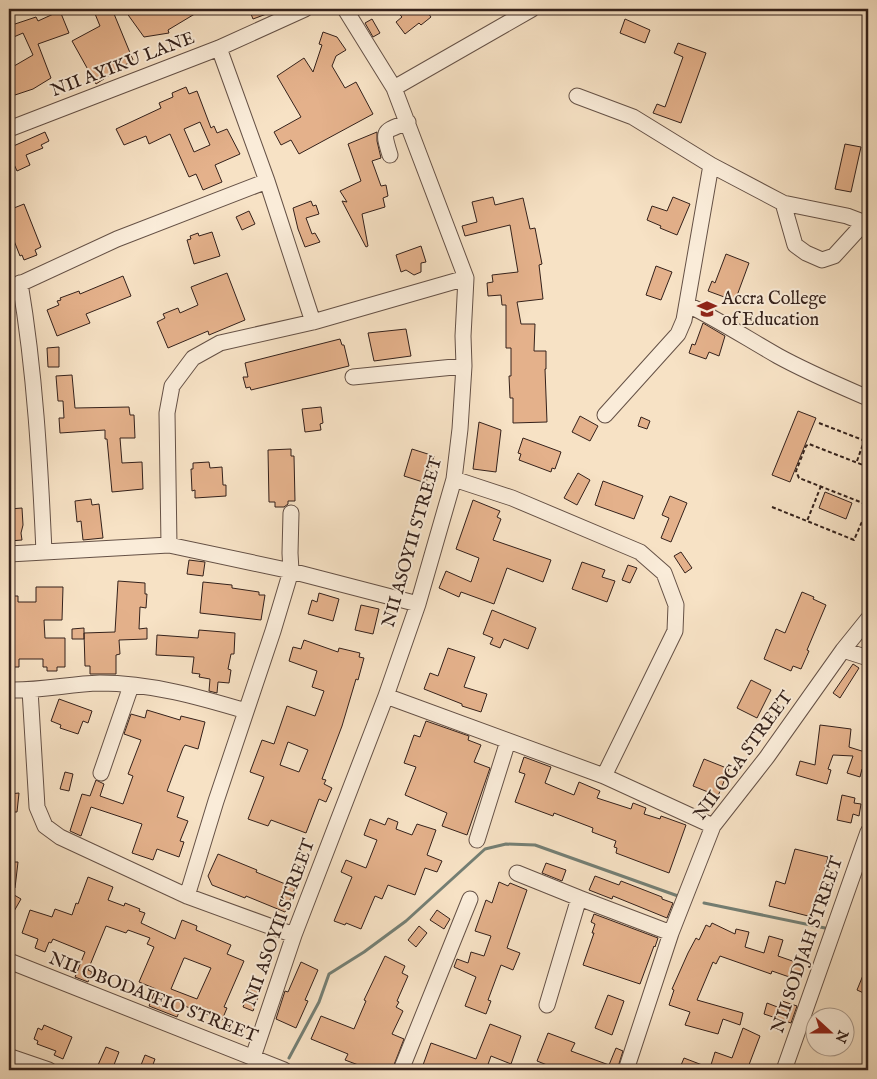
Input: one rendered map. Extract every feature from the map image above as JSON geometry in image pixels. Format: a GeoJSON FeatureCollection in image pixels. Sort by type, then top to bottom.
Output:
{"type":"FeatureCollection","features":[{"type":"Feature","properties":{"kind":"street","name":"NII AYIKU LANE"},"geometry":{"type":"LineString","coordinates":[[9,129],[219,48],[305,9]]}},
{"type":"Feature","properties":{"kind":"street","name":"NII ASOYII STREET"},"geometry":{"type":"LineString","coordinates":[[253,1057],[294,935],[386,696],[418,604],[454,479],[460,429],[466,278],[394,88],[345,9]]}},
{"type":"Feature","properties":{"kind":"street"},"geometry":{"type":"LineString","coordinates":[[394,88],[512,14],[532,9]]}},
{"type":"Feature","properties":{"kind":"street"},"geometry":{"type":"LineString","coordinates":[[219,48],[313,322]]}},
{"type":"Feature","properties":{"kind":"street"},"geometry":{"type":"LineString","coordinates":[[577,96],[633,116],[711,165],[783,203],[847,216],[866,223],[834,256],[822,260],[806,253],[795,245],[783,203]]}},
{"type":"Feature","properties":{"kind":"street"},"geometry":{"type":"LineString","coordinates":[[390,155],[384,137],[385,133],[408,122]]}},
{"type":"Feature","properties":{"kind":"street"},"geometry":{"type":"LineString","coordinates":[[606,415],[678,334],[684,320],[711,165]]}},
{"type":"Feature","properties":{"kind":"street"},"geometry":{"type":"LineString","coordinates":[[44,552],[37,423],[25,313],[14,286],[117,239],[266,181]]}},
{"type":"Feature","properties":{"kind":"street"},"geometry":{"type":"LineString","coordinates":[[168,545],[167,413],[172,386],[193,358],[220,343],[313,322],[466,278]]}},
{"type":"Feature","properties":{"kind":"street"},"geometry":{"type":"LineString","coordinates":[[688,305],[718,319],[776,355],[815,376],[868,398]]}},
{"type":"Feature","properties":{"kind":"street"},"geometry":{"type":"LineString","coordinates":[[353,376],[464,366]]}},
{"type":"Feature","properties":{"kind":"street"},"geometry":{"type":"LineString","coordinates":[[454,479],[512,498],[640,552],[664,574],[676,605],[675,631],[604,776]]}},
{"type":"Feature","properties":{"kind":"street"},"geometry":{"type":"LineString","coordinates":[[188,896],[291,571],[291,513]]}},
{"type":"Feature","properties":{"kind":"street"},"geometry":{"type":"LineString","coordinates":[[9,554],[168,545],[291,571],[418,604]]}},
{"type":"Feature","properties":{"kind":"street","name":"NII OGA STREET"},"geometry":{"type":"LineString","coordinates":[[626,1070],[670,933],[713,826],[767,757],[843,650],[868,619]]}},
{"type":"Feature","properties":{"kind":"street"},"geometry":{"type":"LineString","coordinates":[[843,650],[868,658]]}},
{"type":"Feature","properties":{"kind":"street"},"geometry":{"type":"LineString","coordinates":[[9,690],[100,684],[131,686],[181,692],[246,711]]}},
{"type":"Feature","properties":{"kind":"street"},"geometry":{"type":"LineString","coordinates":[[102,773],[131,686]]}},
{"type":"Feature","properties":{"kind":"street"},"geometry":{"type":"LineString","coordinates":[[30,690],[37,807],[45,826],[60,837],[188,896],[294,935]]}},
{"type":"Feature","properties":{"kind":"street"},"geometry":{"type":"LineString","coordinates":[[386,696],[604,776],[713,826]]}},
{"type":"Feature","properties":{"kind":"street"},"geometry":{"type":"LineString","coordinates":[[476,840],[508,741]]}},
{"type":"Feature","properties":{"kind":"street","name":"NII SODJAH STREET"},"geometry":{"type":"LineString","coordinates":[[784,1070],[868,832]]}},
{"type":"Feature","properties":{"kind":"street"},"geometry":{"type":"LineString","coordinates":[[517,873],[670,933]]}},
{"type":"Feature","properties":{"kind":"street"},"geometry":{"type":"LineString","coordinates":[[547,1005],[579,898]]}},
{"type":"Feature","properties":{"kind":"street"},"geometry":{"type":"LineString","coordinates":[[401,1070],[470,899]]}},
{"type":"Feature","properties":{"kind":"street","name":"NII OBODAIFIO STREET"},"geometry":{"type":"LineString","coordinates":[[9,961],[284,1070]]}},
{"type":"Feature","properties":{"kind":"street"},"geometry":{"type":"LineString","coordinates":[[11,1057],[49,1070]]}},
{"type":"Feature","properties":{"kind":"path"},"geometry":{"type":"LineString","coordinates":[[819,423],[868,442]]}},
{"type":"Feature","properties":{"kind":"path"},"geometry":{"type":"LineString","coordinates":[[857,462],[868,430]]}},
{"type":"Feature","properties":{"kind":"path"},"geometry":{"type":"LineString","coordinates":[[772,507],[854,540],[868,506],[799,478],[796,471],[808,444],[868,467]]}},
{"type":"Feature","properties":{"kind":"path"},"geometry":{"type":"LineString","coordinates":[[807,521],[821,486]]}},
{"type":"Feature","properties":{"kind":"building"},"geometry":{"type":"Polygon","coordinates":[[[93,9],[112,9],[133,60],[96,84],[72,41],[100,26],[93,9]]]}},
{"type":"Feature","properties":{"kind":"building"},"geometry":{"type":"Polygon","coordinates":[[[133,9],[203,9],[168,30],[169,33],[144,37],[126,12],[133,9]]]}},
{"type":"Feature","properties":{"kind":"building"},"geometry":{"type":"Polygon","coordinates":[[[249,9],[277,9],[277,10],[253,19],[249,9]]]}},
{"type":"Feature","properties":{"kind":"building"},"geometry":{"type":"Polygon","coordinates":[[[395,9],[425,9],[431,17],[421,25],[419,23],[405,34],[396,22],[402,17],[395,9]]]}},
{"type":"Feature","properties":{"kind":"building"},"geometry":{"type":"Polygon","coordinates":[[[60,11],[69,33],[38,44],[51,78],[33,89],[9,97],[9,69],[33,55],[23,33],[9,39],[9,26],[36,17],[38,21],[60,11]]]}},
{"type":"Feature","properties":{"kind":"building"},"geometry":{"type":"Polygon","coordinates":[[[372,19],[380,33],[373,37],[365,23],[372,19]]]}},
{"type":"Feature","properties":{"kind":"building"},"geometry":{"type":"Polygon","coordinates":[[[625,19],[650,30],[645,43],[620,33],[625,19]]]}},
{"type":"Feature","properties":{"kind":"building"},"geometry":{"type":"Polygon","coordinates":[[[323,32],[337,37],[346,50],[336,56],[332,66],[345,88],[356,82],[373,114],[299,154],[291,140],[281,145],[274,132],[301,117],[277,76],[304,58],[313,72],[322,45],[319,44],[323,32]]]}},
{"type":"Feature","properties":{"kind":"building"},"geometry":{"type":"Polygon","coordinates":[[[678,43],[706,53],[681,123],[653,113],[657,104],[665,107],[683,57],[674,53],[678,43]]]}},
{"type":"Feature","properties":{"kind":"building"},"geometry":{"type":"Polygon","coordinates":[[[186,87],[189,94],[197,91],[211,128],[214,126],[217,133],[227,129],[240,154],[215,165],[222,182],[203,190],[196,174],[189,177],[170,134],[149,144],[146,136],[124,145],[116,129],[161,108],[159,103],[173,97],[172,93],[186,87]],[[200,122],[184,129],[194,152],[210,145],[200,122]]]}},
{"type":"Feature","properties":{"kind":"building"},"geometry":{"type":"Polygon","coordinates":[[[45,132],[49,141],[41,145],[43,148],[26,155],[30,165],[17,171],[13,162],[9,163],[9,148],[45,132]]]}},
{"type":"Feature","properties":{"kind":"building"},"geometry":{"type":"Polygon","coordinates":[[[377,132],[381,158],[372,161],[381,186],[386,185],[388,196],[383,198],[385,207],[362,214],[368,246],[366,247],[342,201],[347,202],[340,191],[361,181],[348,144],[377,132]]]}},
{"type":"Feature","properties":{"kind":"building"},"geometry":{"type":"Polygon","coordinates":[[[845,144],[861,147],[851,192],[835,189],[845,144]]]}},
{"type":"Feature","properties":{"kind":"building"},"geometry":{"type":"Polygon","coordinates":[[[493,197],[495,205],[523,198],[530,229],[535,228],[542,264],[539,265],[543,299],[517,302],[521,324],[535,324],[534,351],[546,351],[547,422],[513,423],[513,398],[510,398],[509,376],[511,376],[511,348],[506,348],[506,305],[502,305],[501,295],[488,296],[487,283],[493,282],[492,275],[518,272],[510,225],[465,236],[462,226],[477,222],[472,202],[493,197]]]}},
{"type":"Feature","properties":{"kind":"building"},"geometry":{"type":"Polygon","coordinates":[[[673,197],[690,204],[677,235],[647,220],[652,206],[667,211],[673,197]]]}},
{"type":"Feature","properties":{"kind":"building"},"geometry":{"type":"Polygon","coordinates":[[[311,201],[313,206],[316,205],[319,214],[306,218],[312,234],[315,233],[320,242],[305,247],[293,208],[311,201]]]}},
{"type":"Feature","properties":{"kind":"building"},"geometry":{"type":"Polygon","coordinates":[[[24,204],[41,247],[35,250],[37,255],[24,260],[22,255],[20,256],[9,228],[9,210],[24,204]]]}},
{"type":"Feature","properties":{"kind":"building"},"geometry":{"type":"Polygon","coordinates":[[[249,211],[255,224],[242,230],[236,217],[249,211]]]}},
{"type":"Feature","properties":{"kind":"building"},"geometry":{"type":"Polygon","coordinates":[[[212,232],[220,256],[194,264],[187,240],[191,239],[190,236],[198,233],[199,236],[212,232]]]}},
{"type":"Feature","properties":{"kind":"building"},"geometry":{"type":"Polygon","coordinates":[[[421,246],[426,262],[421,263],[421,272],[414,275],[406,270],[401,272],[396,255],[421,246]]]}},
{"type":"Feature","properties":{"kind":"building"},"geometry":{"type":"Polygon","coordinates":[[[726,254],[749,263],[735,301],[708,291],[712,281],[715,283],[726,254]]]}},
{"type":"Feature","properties":{"kind":"building"},"geometry":{"type":"Polygon","coordinates":[[[656,266],[672,272],[661,300],[646,295],[656,266]]]}},
{"type":"Feature","properties":{"kind":"building"},"geometry":{"type":"Polygon","coordinates":[[[227,273],[245,320],[209,335],[208,331],[168,348],[157,322],[165,318],[163,314],[178,308],[180,313],[198,305],[191,287],[227,273]]]}},
{"type":"Feature","properties":{"kind":"building"},"geometry":{"type":"Polygon","coordinates":[[[123,276],[131,296],[86,314],[90,323],[57,336],[47,310],[59,305],[57,301],[61,300],[60,298],[79,291],[80,294],[123,276]]]}},
{"type":"Feature","properties":{"kind":"building"},"geometry":{"type":"Polygon","coordinates":[[[703,323],[725,336],[719,356],[709,352],[706,359],[689,353],[692,344],[695,345],[703,323]]]}},
{"type":"Feature","properties":{"kind":"building"},"geometry":{"type":"Polygon","coordinates":[[[406,329],[411,356],[374,361],[368,333],[406,329]]]}},
{"type":"Feature","properties":{"kind":"building"},"geometry":{"type":"Polygon","coordinates":[[[340,339],[342,345],[344,345],[349,366],[251,390],[250,387],[246,388],[243,377],[248,377],[245,363],[340,339]]]}},
{"type":"Feature","properties":{"kind":"building"},"geometry":{"type":"Polygon","coordinates":[[[59,347],[59,367],[48,367],[47,348],[59,347]]]}},
{"type":"Feature","properties":{"kind":"building"},"geometry":{"type":"Polygon","coordinates":[[[72,375],[75,408],[129,407],[130,415],[134,415],[135,438],[120,438],[122,463],[142,462],[143,489],[112,492],[105,430],[60,433],[59,418],[64,418],[63,401],[58,401],[56,376],[72,375]]]}},
{"type":"Feature","properties":{"kind":"building"},"geometry":{"type":"Polygon","coordinates":[[[321,407],[323,423],[320,424],[321,430],[305,432],[302,409],[321,407]]]}},
{"type":"Feature","properties":{"kind":"building"},"geometry":{"type":"Polygon","coordinates":[[[798,411],[816,418],[790,482],[772,475],[798,411]]]}},
{"type":"Feature","properties":{"kind":"building"},"geometry":{"type":"Polygon","coordinates":[[[580,416],[598,426],[590,441],[572,432],[580,416]]]}},
{"type":"Feature","properties":{"kind":"building"},"geometry":{"type":"Polygon","coordinates":[[[641,417],[650,421],[647,429],[638,426],[641,417]]]}},
{"type":"Feature","properties":{"kind":"building"},"geometry":{"type":"Polygon","coordinates":[[[479,422],[501,430],[496,472],[473,469],[479,422]]]}},
{"type":"Feature","properties":{"kind":"building"},"geometry":{"type":"Polygon","coordinates":[[[523,438],[561,452],[555,469],[552,468],[551,472],[519,460],[521,454],[518,453],[523,438]]]}},
{"type":"Feature","properties":{"kind":"building"},"geometry":{"type":"Polygon","coordinates":[[[291,449],[291,456],[294,456],[295,501],[288,501],[288,504],[284,507],[275,507],[275,502],[269,502],[268,450],[291,449]]]}},
{"type":"Feature","properties":{"kind":"building"},"geometry":{"type":"Polygon","coordinates":[[[412,449],[434,456],[426,483],[404,476],[412,449]]]}},
{"type":"Feature","properties":{"kind":"building"},"geometry":{"type":"Polygon","coordinates":[[[209,462],[210,468],[222,467],[223,485],[226,485],[226,496],[195,498],[195,490],[192,491],[191,469],[193,469],[193,463],[209,462]]]}},
{"type":"Feature","properties":{"kind":"building"},"geometry":{"type":"Polygon","coordinates":[[[578,473],[590,480],[577,505],[564,498],[578,473]]]}},
{"type":"Feature","properties":{"kind":"building"},"geometry":{"type":"Polygon","coordinates":[[[603,481],[643,496],[634,519],[595,505],[603,481]]]}},
{"type":"Feature","properties":{"kind":"building"},"geometry":{"type":"Polygon","coordinates":[[[825,492],[852,503],[846,519],[819,508],[825,492]]]}},
{"type":"Feature","properties":{"kind":"building"},"geometry":{"type":"Polygon","coordinates":[[[670,496],[687,503],[671,542],[661,538],[669,518],[662,515],[670,496]]]}},
{"type":"Feature","properties":{"kind":"building"},"geometry":{"type":"Polygon","coordinates":[[[91,499],[92,505],[99,504],[103,538],[83,540],[81,521],[77,522],[75,501],[91,499]]]}},
{"type":"Feature","properties":{"kind":"building"},"geometry":{"type":"Polygon","coordinates":[[[473,500],[500,511],[497,517],[501,519],[493,540],[551,560],[543,582],[507,568],[494,604],[461,592],[459,597],[439,588],[446,571],[471,582],[479,558],[456,549],[473,500]]]}},
{"type":"Feature","properties":{"kind":"building"},"geometry":{"type":"Polygon","coordinates":[[[22,508],[22,540],[9,541],[9,509],[22,508]]]}},
{"type":"Feature","properties":{"kind":"building"},"geometry":{"type":"Polygon","coordinates":[[[681,552],[692,568],[685,573],[674,556],[681,552]]]}},
{"type":"Feature","properties":{"kind":"building"},"geometry":{"type":"Polygon","coordinates":[[[189,560],[205,562],[203,576],[187,574],[189,560]]]}},
{"type":"Feature","properties":{"kind":"building"},"geometry":{"type":"Polygon","coordinates":[[[582,562],[605,570],[602,577],[615,581],[607,602],[572,589],[582,562]]]}},
{"type":"Feature","properties":{"kind":"building"},"geometry":{"type":"Polygon","coordinates":[[[628,565],[637,568],[630,583],[622,580],[628,565]]]}},
{"type":"Feature","properties":{"kind":"building"},"geometry":{"type":"Polygon","coordinates":[[[118,581],[145,583],[145,594],[147,594],[146,608],[140,607],[139,629],[147,628],[147,639],[119,640],[120,654],[116,655],[116,674],[90,674],[90,666],[85,666],[84,633],[115,632],[118,581]]]}},
{"type":"Feature","properties":{"kind":"building"},"geometry":{"type":"Polygon","coordinates":[[[203,582],[232,585],[232,588],[259,592],[259,595],[265,595],[261,620],[200,613],[203,582]]]}},
{"type":"Feature","properties":{"kind":"building"},"geometry":{"type":"Polygon","coordinates":[[[36,587],[63,587],[62,620],[44,620],[45,638],[65,638],[65,667],[57,667],[57,671],[47,671],[47,667],[43,667],[43,659],[19,659],[19,667],[9,667],[9,596],[18,596],[18,602],[36,602],[36,587]]]}},
{"type":"Feature","properties":{"kind":"building"},"geometry":{"type":"Polygon","coordinates":[[[802,592],[826,605],[801,669],[793,666],[791,671],[764,659],[776,629],[785,633],[802,592]]]}},
{"type":"Feature","properties":{"kind":"building"},"geometry":{"type":"Polygon","coordinates":[[[319,593],[339,599],[333,621],[308,614],[312,600],[317,602],[319,593]]]}},
{"type":"Feature","properties":{"kind":"building"},"geometry":{"type":"Polygon","coordinates":[[[361,605],[379,609],[373,634],[355,630],[361,605]]]}},
{"type":"Feature","properties":{"kind":"building"},"geometry":{"type":"Polygon","coordinates":[[[492,610],[536,628],[528,649],[504,639],[500,648],[490,644],[493,638],[483,634],[492,610]]]}},
{"type":"Feature","properties":{"kind":"building"},"geometry":{"type":"Polygon","coordinates":[[[84,628],[84,639],[72,639],[72,629],[84,628]]]}},
{"type":"Feature","properties":{"kind":"building"},"geometry":{"type":"Polygon","coordinates":[[[199,630],[235,633],[234,654],[231,654],[228,669],[231,670],[229,683],[218,682],[217,693],[209,691],[210,679],[199,677],[200,674],[192,673],[194,657],[156,655],[157,635],[198,638],[199,630]]]}},
{"type":"Feature","properties":{"kind":"building"},"geometry":{"type":"Polygon","coordinates":[[[304,640],[338,652],[339,648],[360,653],[359,657],[364,658],[358,680],[356,679],[342,726],[322,779],[326,780],[324,784],[332,788],[326,802],[319,799],[306,833],[271,820],[268,826],[248,819],[264,777],[250,772],[262,740],[274,744],[287,706],[315,716],[324,691],[312,687],[317,671],[289,661],[293,647],[301,649],[304,640]],[[288,742],[280,765],[299,772],[308,750],[288,742]]]}},
{"type":"Feature","properties":{"kind":"building"},"geometry":{"type":"Polygon","coordinates":[[[448,648],[475,657],[464,687],[487,694],[481,712],[462,706],[462,704],[424,689],[430,673],[438,676],[448,648]]]}},
{"type":"Feature","properties":{"kind":"building"},"geometry":{"type":"Polygon","coordinates":[[[853,664],[859,668],[840,698],[833,693],[853,664]]]}},
{"type":"Feature","properties":{"kind":"building"},"geometry":{"type":"Polygon","coordinates":[[[751,680],[771,690],[757,718],[737,708],[751,680]]]}},
{"type":"Feature","properties":{"kind":"building"},"geometry":{"type":"Polygon","coordinates":[[[59,699],[92,711],[88,723],[83,721],[78,734],[60,728],[61,725],[51,721],[59,699]]]}},
{"type":"Feature","properties":{"kind":"building"},"geometry":{"type":"Polygon","coordinates":[[[147,710],[180,720],[181,716],[205,722],[198,749],[185,745],[167,791],[184,797],[177,817],[188,821],[180,841],[184,842],[179,857],[157,849],[153,860],[132,853],[142,824],[91,807],[81,836],[70,831],[82,794],[90,796],[96,780],[104,784],[100,796],[123,804],[133,776],[128,774],[141,740],[124,734],[131,714],[145,718],[147,710]]]}},
{"type":"Feature","properties":{"kind":"building"},"geometry":{"type":"Polygon","coordinates":[[[426,721],[469,736],[468,740],[481,745],[474,762],[490,768],[467,835],[442,826],[447,813],[405,795],[416,767],[404,763],[414,735],[420,737],[426,721]]]}},
{"type":"Feature","properties":{"kind":"building"},"geometry":{"type":"Polygon","coordinates":[[[820,725],[851,729],[849,747],[868,753],[865,770],[862,769],[860,777],[847,773],[853,756],[833,755],[828,769],[831,770],[827,784],[796,775],[800,761],[815,765],[820,725]]]}},
{"type":"Feature","properties":{"kind":"building"},"geometry":{"type":"Polygon","coordinates":[[[524,757],[551,767],[545,783],[574,795],[579,782],[600,791],[597,798],[631,809],[633,803],[646,808],[644,814],[660,819],[661,816],[686,825],[669,873],[616,853],[617,848],[614,847],[616,841],[592,832],[593,828],[554,813],[553,816],[515,802],[525,774],[519,772],[524,757]]]}},
{"type":"Feature","properties":{"kind":"building"},"geometry":{"type":"Polygon","coordinates":[[[704,759],[729,769],[718,796],[693,786],[704,759]]]}},
{"type":"Feature","properties":{"kind":"building"},"geometry":{"type":"Polygon","coordinates":[[[65,772],[73,774],[69,791],[60,789],[65,772]]]}},
{"type":"Feature","properties":{"kind":"building"},"geometry":{"type":"Polygon","coordinates":[[[19,793],[17,812],[9,812],[9,794],[19,793]]]}},
{"type":"Feature","properties":{"kind":"building"},"geometry":{"type":"Polygon","coordinates":[[[842,795],[855,798],[854,803],[861,804],[859,816],[853,814],[851,823],[837,820],[842,795]]]}},
{"type":"Feature","properties":{"kind":"building"},"geometry":{"type":"Polygon","coordinates":[[[388,818],[398,822],[396,829],[412,835],[417,824],[436,830],[427,855],[442,861],[437,872],[425,868],[415,895],[388,885],[382,899],[375,896],[361,929],[334,921],[352,877],[341,872],[346,860],[366,868],[377,840],[364,835],[370,819],[385,825],[388,818]]]}},
{"type":"Feature","properties":{"kind":"building"},"geometry":{"type":"Polygon","coordinates":[[[795,849],[828,857],[812,917],[769,906],[776,881],[785,884],[795,849]]]}},
{"type":"Feature","properties":{"kind":"building"},"geometry":{"type":"Polygon","coordinates":[[[218,854],[295,888],[285,912],[212,885],[208,876],[218,854]]]}},
{"type":"Feature","properties":{"kind":"building"},"geometry":{"type":"Polygon","coordinates":[[[9,862],[18,862],[15,888],[9,888],[9,862]]]}},
{"type":"Feature","properties":{"kind":"building"},"geometry":{"type":"Polygon","coordinates":[[[546,863],[566,870],[562,881],[542,873],[546,863]]]}},
{"type":"Feature","properties":{"kind":"building"},"geometry":{"type":"Polygon","coordinates":[[[595,876],[619,885],[621,881],[673,903],[667,918],[613,896],[612,899],[589,890],[595,876]]]}},
{"type":"Feature","properties":{"kind":"building"},"geometry":{"type":"Polygon","coordinates":[[[88,877],[113,887],[108,900],[124,906],[125,903],[145,913],[141,923],[175,939],[182,920],[197,926],[196,930],[231,945],[227,954],[244,961],[224,1007],[227,1008],[222,1020],[182,1005],[177,1017],[149,1006],[156,989],[139,982],[154,947],[147,944],[150,938],[128,930],[126,933],[106,926],[88,970],[92,972],[88,982],[75,977],[85,952],[53,939],[51,943],[49,942],[45,952],[35,948],[38,939],[22,933],[30,910],[52,917],[55,909],[72,915],[76,903],[78,904],[88,877]],[[184,958],[171,989],[197,999],[211,968],[184,958]]]}},
{"type":"Feature","properties":{"kind":"building"},"geometry":{"type":"Polygon","coordinates":[[[499,882],[508,886],[510,883],[527,890],[507,948],[520,953],[513,970],[501,965],[488,1000],[491,1001],[486,1014],[465,1006],[476,977],[454,967],[457,959],[468,963],[471,952],[484,956],[491,936],[475,931],[486,900],[492,903],[499,882]]]}},
{"type":"Feature","properties":{"kind":"building"},"geometry":{"type":"Polygon","coordinates":[[[9,892],[21,899],[9,920],[9,892]]]}},
{"type":"Feature","properties":{"kind":"building"},"geometry":{"type":"Polygon","coordinates":[[[437,910],[450,919],[444,929],[430,920],[437,910]]]}},
{"type":"Feature","properties":{"kind":"building"},"geometry":{"type":"Polygon","coordinates":[[[594,914],[658,938],[640,984],[583,965],[594,933],[592,933],[595,924],[591,922],[594,914]]]}},
{"type":"Feature","properties":{"kind":"building"},"geometry":{"type":"Polygon","coordinates":[[[712,923],[735,934],[736,929],[749,932],[745,947],[764,953],[769,936],[783,940],[778,956],[804,965],[798,980],[772,971],[771,974],[720,956],[716,964],[713,962],[697,1000],[743,1013],[740,1025],[723,1019],[718,1034],[685,1025],[690,1012],[669,1005],[674,990],[672,989],[688,953],[696,938],[699,940],[706,925],[710,927],[712,923]]]}},
{"type":"Feature","properties":{"kind":"building"},"geometry":{"type":"Polygon","coordinates":[[[419,926],[427,933],[416,947],[408,940],[419,926]]]}},
{"type":"Feature","properties":{"kind":"building"},"geometry":{"type":"Polygon","coordinates":[[[385,956],[405,966],[402,973],[408,976],[397,1001],[399,1002],[396,1007],[403,1011],[392,1034],[404,1039],[392,1070],[383,1070],[370,1065],[369,1069],[345,1060],[348,1054],[311,1039],[321,1016],[354,1029],[366,1001],[364,1000],[385,956]]]}},
{"type":"Feature","properties":{"kind":"building"},"geometry":{"type":"Polygon","coordinates":[[[301,962],[318,970],[305,1000],[308,1001],[296,1028],[276,1019],[285,991],[288,992],[301,962]]]}},
{"type":"Feature","properties":{"kind":"building"},"geometry":{"type":"Polygon","coordinates":[[[868,963],[868,995],[857,990],[868,963]]]}},
{"type":"Feature","properties":{"kind":"building"},"geometry":{"type":"Polygon","coordinates":[[[250,988],[260,992],[253,1011],[243,1007],[250,988]]]}},
{"type":"Feature","properties":{"kind":"building"},"geometry":{"type":"Polygon","coordinates":[[[608,995],[624,1001],[612,1035],[595,1028],[608,995]]]}},
{"type":"Feature","properties":{"kind":"building"},"geometry":{"type":"Polygon","coordinates":[[[782,1001],[797,1006],[791,1023],[764,1014],[767,1003],[780,1008],[782,1001]]]}},
{"type":"Feature","properties":{"kind":"building"},"geometry":{"type":"Polygon","coordinates":[[[490,1024],[521,1036],[511,1064],[491,1056],[486,1070],[432,1070],[432,1068],[423,1065],[431,1043],[476,1059],[490,1024]]]}},
{"type":"Feature","properties":{"kind":"building"},"geometry":{"type":"Polygon","coordinates":[[[44,1025],[72,1037],[63,1059],[54,1055],[56,1051],[37,1044],[38,1041],[34,1039],[38,1028],[42,1030],[44,1025]]]}},
{"type":"Feature","properties":{"kind":"building"},"geometry":{"type":"Polygon","coordinates":[[[743,1028],[760,1036],[747,1070],[679,1070],[684,1058],[710,1068],[715,1052],[732,1058],[743,1028]]]}},
{"type":"Feature","properties":{"kind":"building"},"geometry":{"type":"Polygon","coordinates":[[[548,1033],[575,1043],[571,1051],[609,1065],[616,1048],[623,1051],[617,1070],[551,1070],[552,1067],[537,1061],[548,1033]]]}},
{"type":"Feature","properties":{"kind":"building"},"geometry":{"type":"Polygon","coordinates":[[[106,1047],[119,1052],[112,1070],[98,1065],[106,1047]]]}},
{"type":"Feature","properties":{"kind":"building"},"geometry":{"type":"Polygon","coordinates":[[[145,1055],[155,1059],[151,1070],[139,1070],[145,1055]]]}},
{"type":"Feature","properties":{"kind":"waterway"},"geometry":{"type":"LineString","coordinates":[[289,1058],[319,1002],[329,974],[364,952],[406,921],[485,849],[506,844],[535,845],[678,896]]}},
{"type":"Feature","properties":{"kind":"waterway"},"geometry":{"type":"LineString","coordinates":[[704,903],[825,928]]}},
{"type":"Feature","properties":{"kind":"place","name":"Accra College of Education"},"geometry":{"type":"Point","coordinates":[707,309]}}]}
